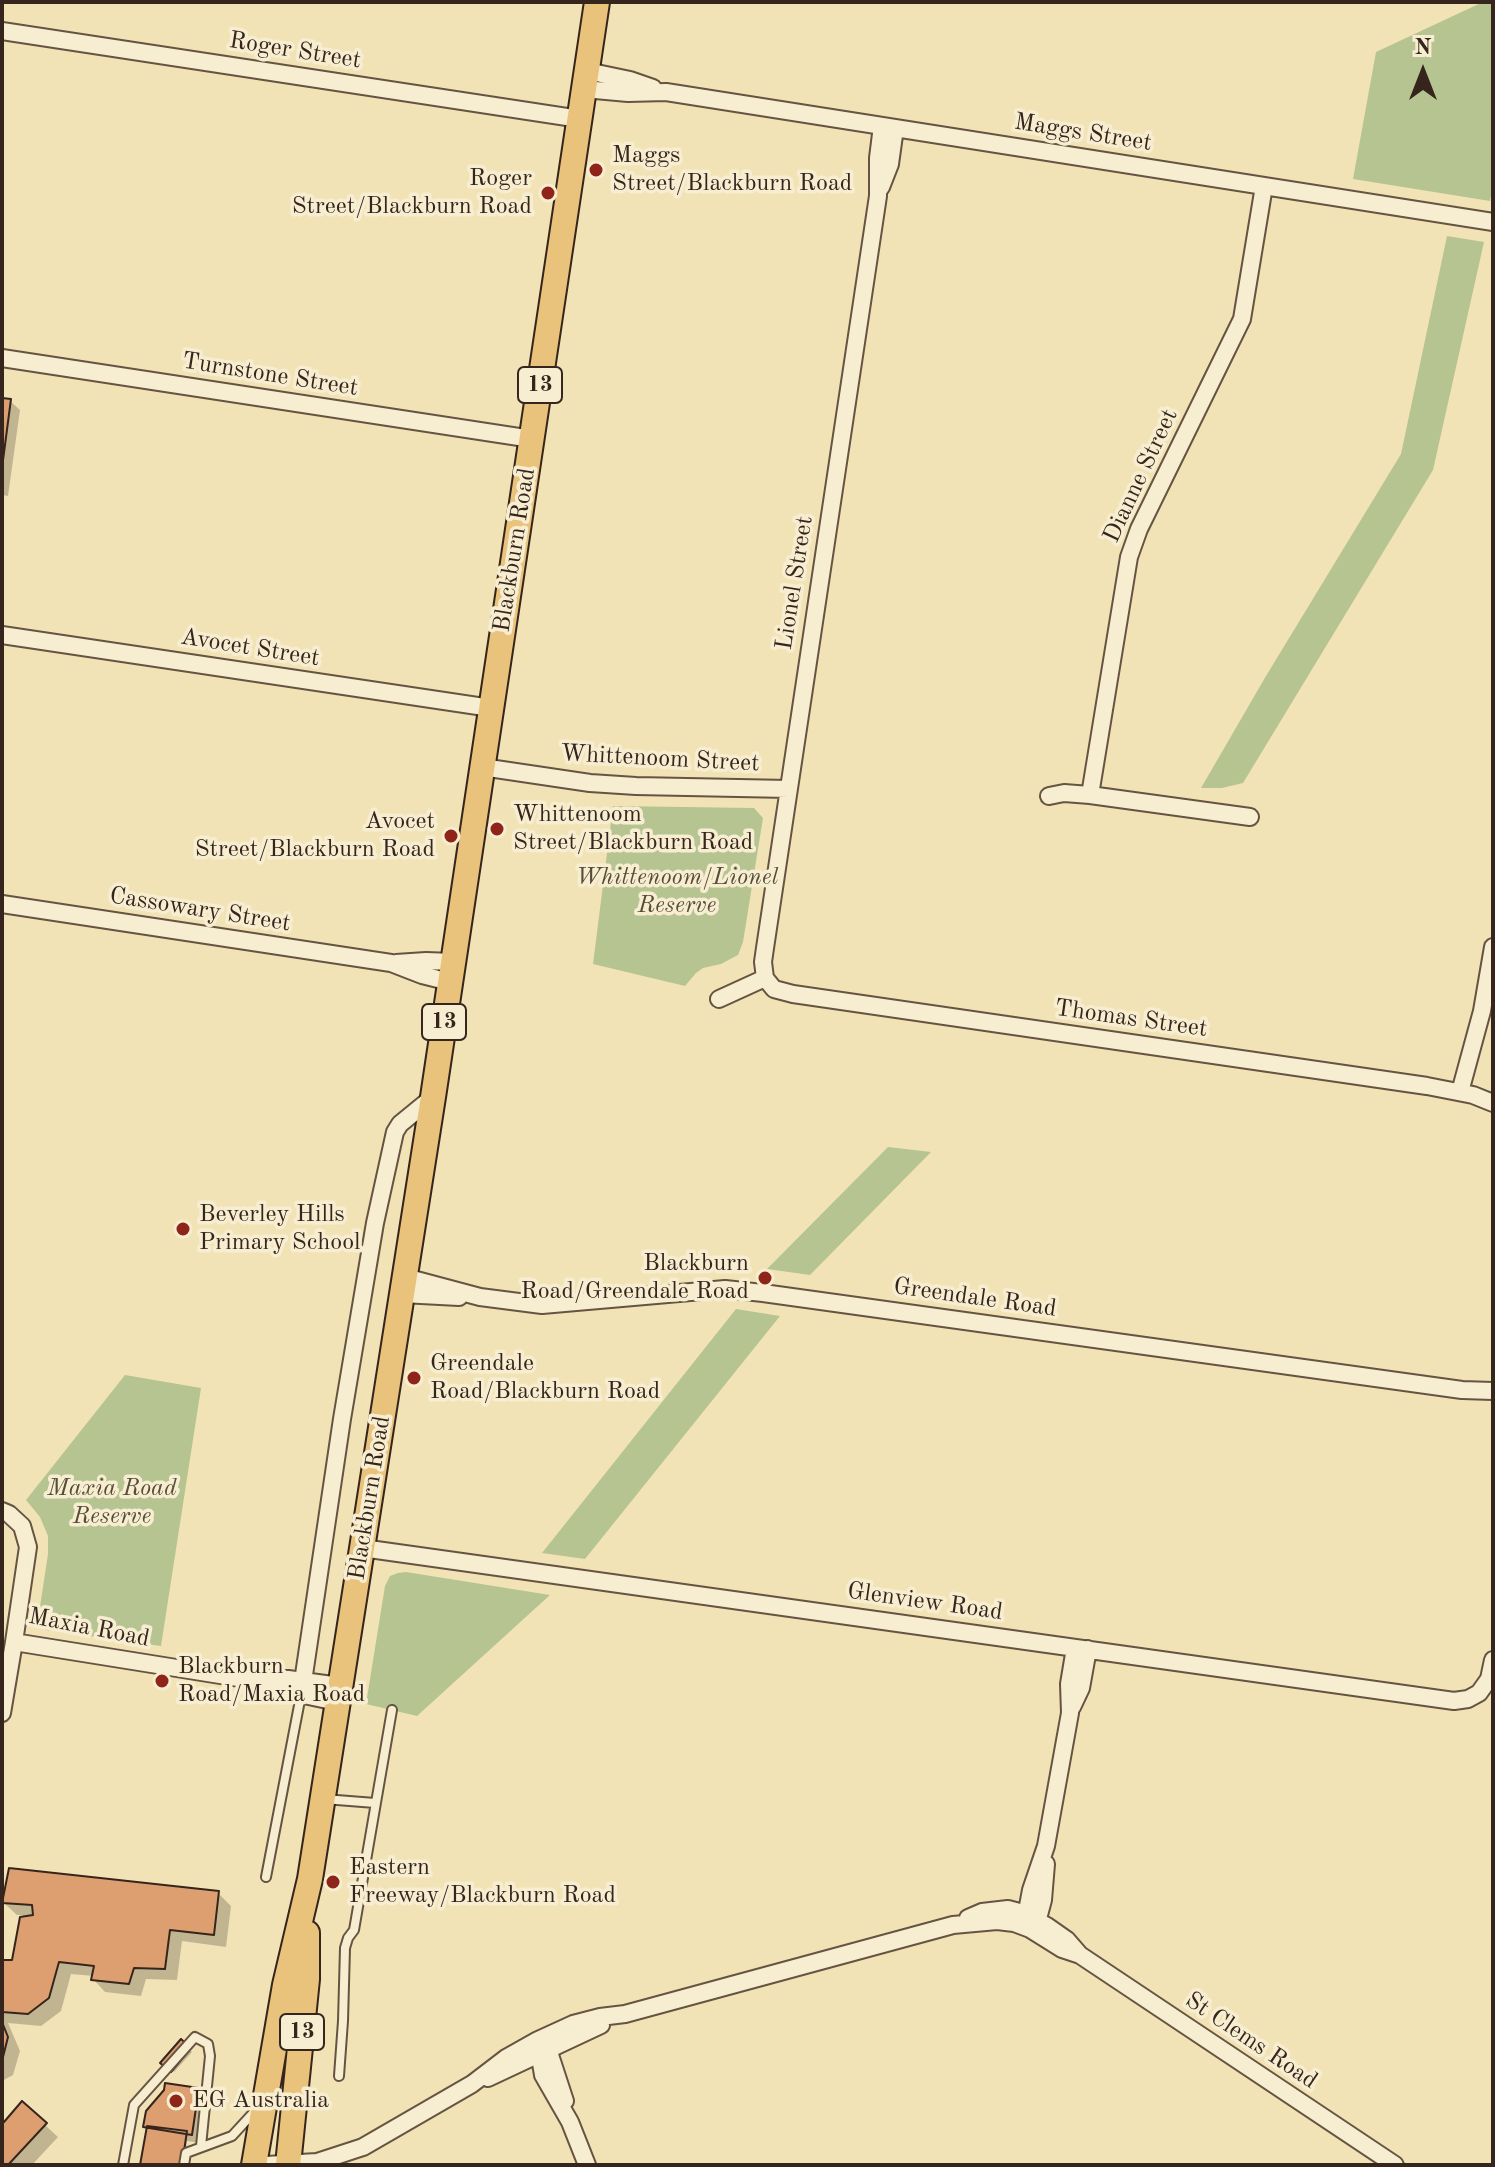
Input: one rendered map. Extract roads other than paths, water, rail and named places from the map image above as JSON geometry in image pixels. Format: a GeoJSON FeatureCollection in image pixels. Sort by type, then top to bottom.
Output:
{"type":"FeatureCollection","features":[{"type":"Feature","properties":{"kind":"main road","name":"Blackburn Road"},"geometry":{"type":"LineString","coordinates":[[254,2165],[285,1985],[307,1899],[323,1799],[433,1097],[597,2]]}},
{"type":"Feature","properties":{"kind":"main road","name":"Blackburn Road"},"geometry":{"type":"LineString","coordinates":[[281,2165],[307,1979],[307,1899]]}},
{"type":"Feature","properties":{"kind":"street","name":"Roger Street"},"geometry":{"type":"LineString","coordinates":[[2,31],[580,119]]}},
{"type":"Feature","properties":{"kind":"street","name":"Maggs Street"},"geometry":{"type":"LineString","coordinates":[[586,80],[628,93],[666,92],[1493,222]]}},
{"type":"Feature","properties":{"kind":"street","name":"Lionel Street"},"geometry":{"type":"LineString","coordinates":[[765,978],[765,948],[878,196],[878,158],[889,127]]}},
{"type":"Feature","properties":{"kind":"street","name":"Dianne Street"},"geometry":{"type":"LineString","coordinates":[[1090,795],[1129,557],[1139,529],[1242,319],[1264,186]]}},
{"type":"Feature","properties":{"kind":"street","name":"Turnstone Street"},"geometry":{"type":"LineString","coordinates":[[2,358],[532,439]]}},
{"type":"Feature","properties":{"kind":"street","name":"Avocet Street"},"geometry":{"type":"LineString","coordinates":[[2,635],[491,708]]}},
{"type":"Feature","properties":{"kind":"street","name":"Whittenoom Street"},"geometry":{"type":"LineString","coordinates":[[482,767],[621,785],[789,789]]}},
{"type":"Feature","properties":{"kind":"street"},"geometry":{"type":"LineString","coordinates":[[1049,796],[1064,793],[1090,795],[1250,817]]}},
{"type":"Feature","properties":{"kind":"street","name":"Cassowary Street"},"geometry":{"type":"LineString","coordinates":[[3,908],[391,963],[422,975],[451,972]]}},
{"type":"Feature","properties":{"kind":"street"},"geometry":{"type":"LineString","coordinates":[[1460,1092],[1482,1011],[1493,947]]}},
{"type":"Feature","properties":{"kind":"street"},"geometry":{"type":"LineString","coordinates":[[719,999],[765,978]]}},
{"type":"Feature","properties":{"kind":"street","name":"Thomas Street"},"geometry":{"type":"LineString","coordinates":[[765,978],[774,989],[793,994],[1460,1092],[1493,1103]]}},
{"type":"Feature","properties":{"kind":"street","name":"Blackburn Road"},"geometry":{"type":"LineString","coordinates":[[302,1688],[342,1419],[375,1223],[395,1132],[400,1124],[433,1097]]}},
{"type":"Feature","properties":{"kind":"street","name":"Greendale Road"},"geometry":{"type":"LineString","coordinates":[[404,1285],[422,1296],[480,1297],[542,1305],[725,1289],[1462,1390],[1493,1391]]}},
{"type":"Feature","properties":{"kind":"street","name":"Greendale Road"},"geometry":{"type":"LineString","coordinates":[[1462,1390],[1493,1399]]}},
{"type":"Feature","properties":{"kind":"street","name":"Maxia Road"},"geometry":{"type":"LineString","coordinates":[[2,1511],[22,1526],[28,1547],[14,1642],[339,1694]]}},
{"type":"Feature","properties":{"kind":"street","name":"Glenview Road"},"geometry":{"type":"LineString","coordinates":[[362,1548],[1454,1701],[1479,1693],[1489,1679],[1493,1660]]}},
{"type":"Feature","properties":{"kind":"street"},"geometry":{"type":"LineString","coordinates":[[2,1713],[14,1642]]}},
{"type":"Feature","properties":{"kind":"street"},"geometry":{"type":"LineString","coordinates":[[1031,1922],[1039,1915],[1045,1886],[1046,1846],[1070,1713],[1081,1688],[1082,1648]]}},
{"type":"Feature","properties":{"kind":"street","name":"St Clems Road"},"geometry":{"type":"LineString","coordinates":[[343,2165],[363,2147],[472,2084],[506,2058],[541,2048],[573,2024],[625,2014],[953,1925],[997,1921],[1031,1922],[1062,1949],[1080,1955],[1395,2165]]}},
{"type":"Feature","properties":{"kind":"street"},"geometry":{"type":"LineString","coordinates":[[541,2048],[557,2074],[570,2122],[587,2165]]}},
{"type":"Feature","properties":{"kind":"street","name":"St Clems Road"},"geometry":{"type":"LineString","coordinates":[[281,2165],[317,2162],[363,2147]]}},
{"type":"Feature","properties":{"kind":"lane"},"geometry":{"type":"LineString","coordinates":[[266,1877],[302,1688]]}},
{"type":"Feature","properties":{"kind":"lane"},"geometry":{"type":"LineString","coordinates":[[339,2076],[345,1948],[354,1930],[392,1710]]}},
{"type":"Feature","properties":{"kind":"lane"},"geometry":{"type":"LineString","coordinates":[[323,1799],[375,1803]]}},
{"type":"Feature","properties":{"kind":"lane"},"geometry":{"type":"LineString","coordinates":[[123,2165],[134,2105],[195,2037],[208,2044],[210,2056],[201,2146]]}},
{"type":"Feature","properties":{"kind":"lane"},"geometry":{"type":"LineString","coordinates":[[184,2165],[186,2153],[232,2136],[265,2101]]}},
{"type":"Feature","properties":{"kind":"place","name":"Maggs Street/Blackburn Road"},"geometry":{"type":"Point","coordinates":[596,170]}},
{"type":"Feature","properties":{"kind":"place","name":"Roger Street/Blackburn Road"},"geometry":{"type":"Point","coordinates":[548,193]}},
{"type":"Feature","properties":{"kind":"place","name":"Whittenoom Street/Blackburn Road"},"geometry":{"type":"Point","coordinates":[497,829]}},
{"type":"Feature","properties":{"kind":"place","name":"Avocet Street/Blackburn Road"},"geometry":{"type":"Point","coordinates":[451,836]}},
{"type":"Feature","properties":{"kind":"place","name":"Beverley Hills Primary School"},"geometry":{"type":"Point","coordinates":[183,1229]}},
{"type":"Feature","properties":{"kind":"place","name":"Blackburn Road/Greendale Road"},"geometry":{"type":"Point","coordinates":[765,1278]}},
{"type":"Feature","properties":{"kind":"place","name":"Greendale Road/Blackburn Road"},"geometry":{"type":"Point","coordinates":[414,1378]}},
{"type":"Feature","properties":{"kind":"place","name":"Blackburn Road/Maxia Road"},"geometry":{"type":"Point","coordinates":[162,1681]}},
{"type":"Feature","properties":{"kind":"place","name":"Eastern Freeway/Blackburn Road"},"geometry":{"type":"Point","coordinates":[333,1882]}},
{"type":"Feature","properties":{"kind":"place","name":"EG Australia"},"geometry":{"type":"Point","coordinates":[176,2101]}},
{"type":"Feature","properties":{"kind":"park label","name":"Whittenoom/Lionel Reserve"},"geometry":{"type":"Point","coordinates":[677,892]}},
{"type":"Feature","properties":{"kind":"park label","name":"Maxia Road Reserve"},"geometry":{"type":"Point","coordinates":[112,1503]}}]}
